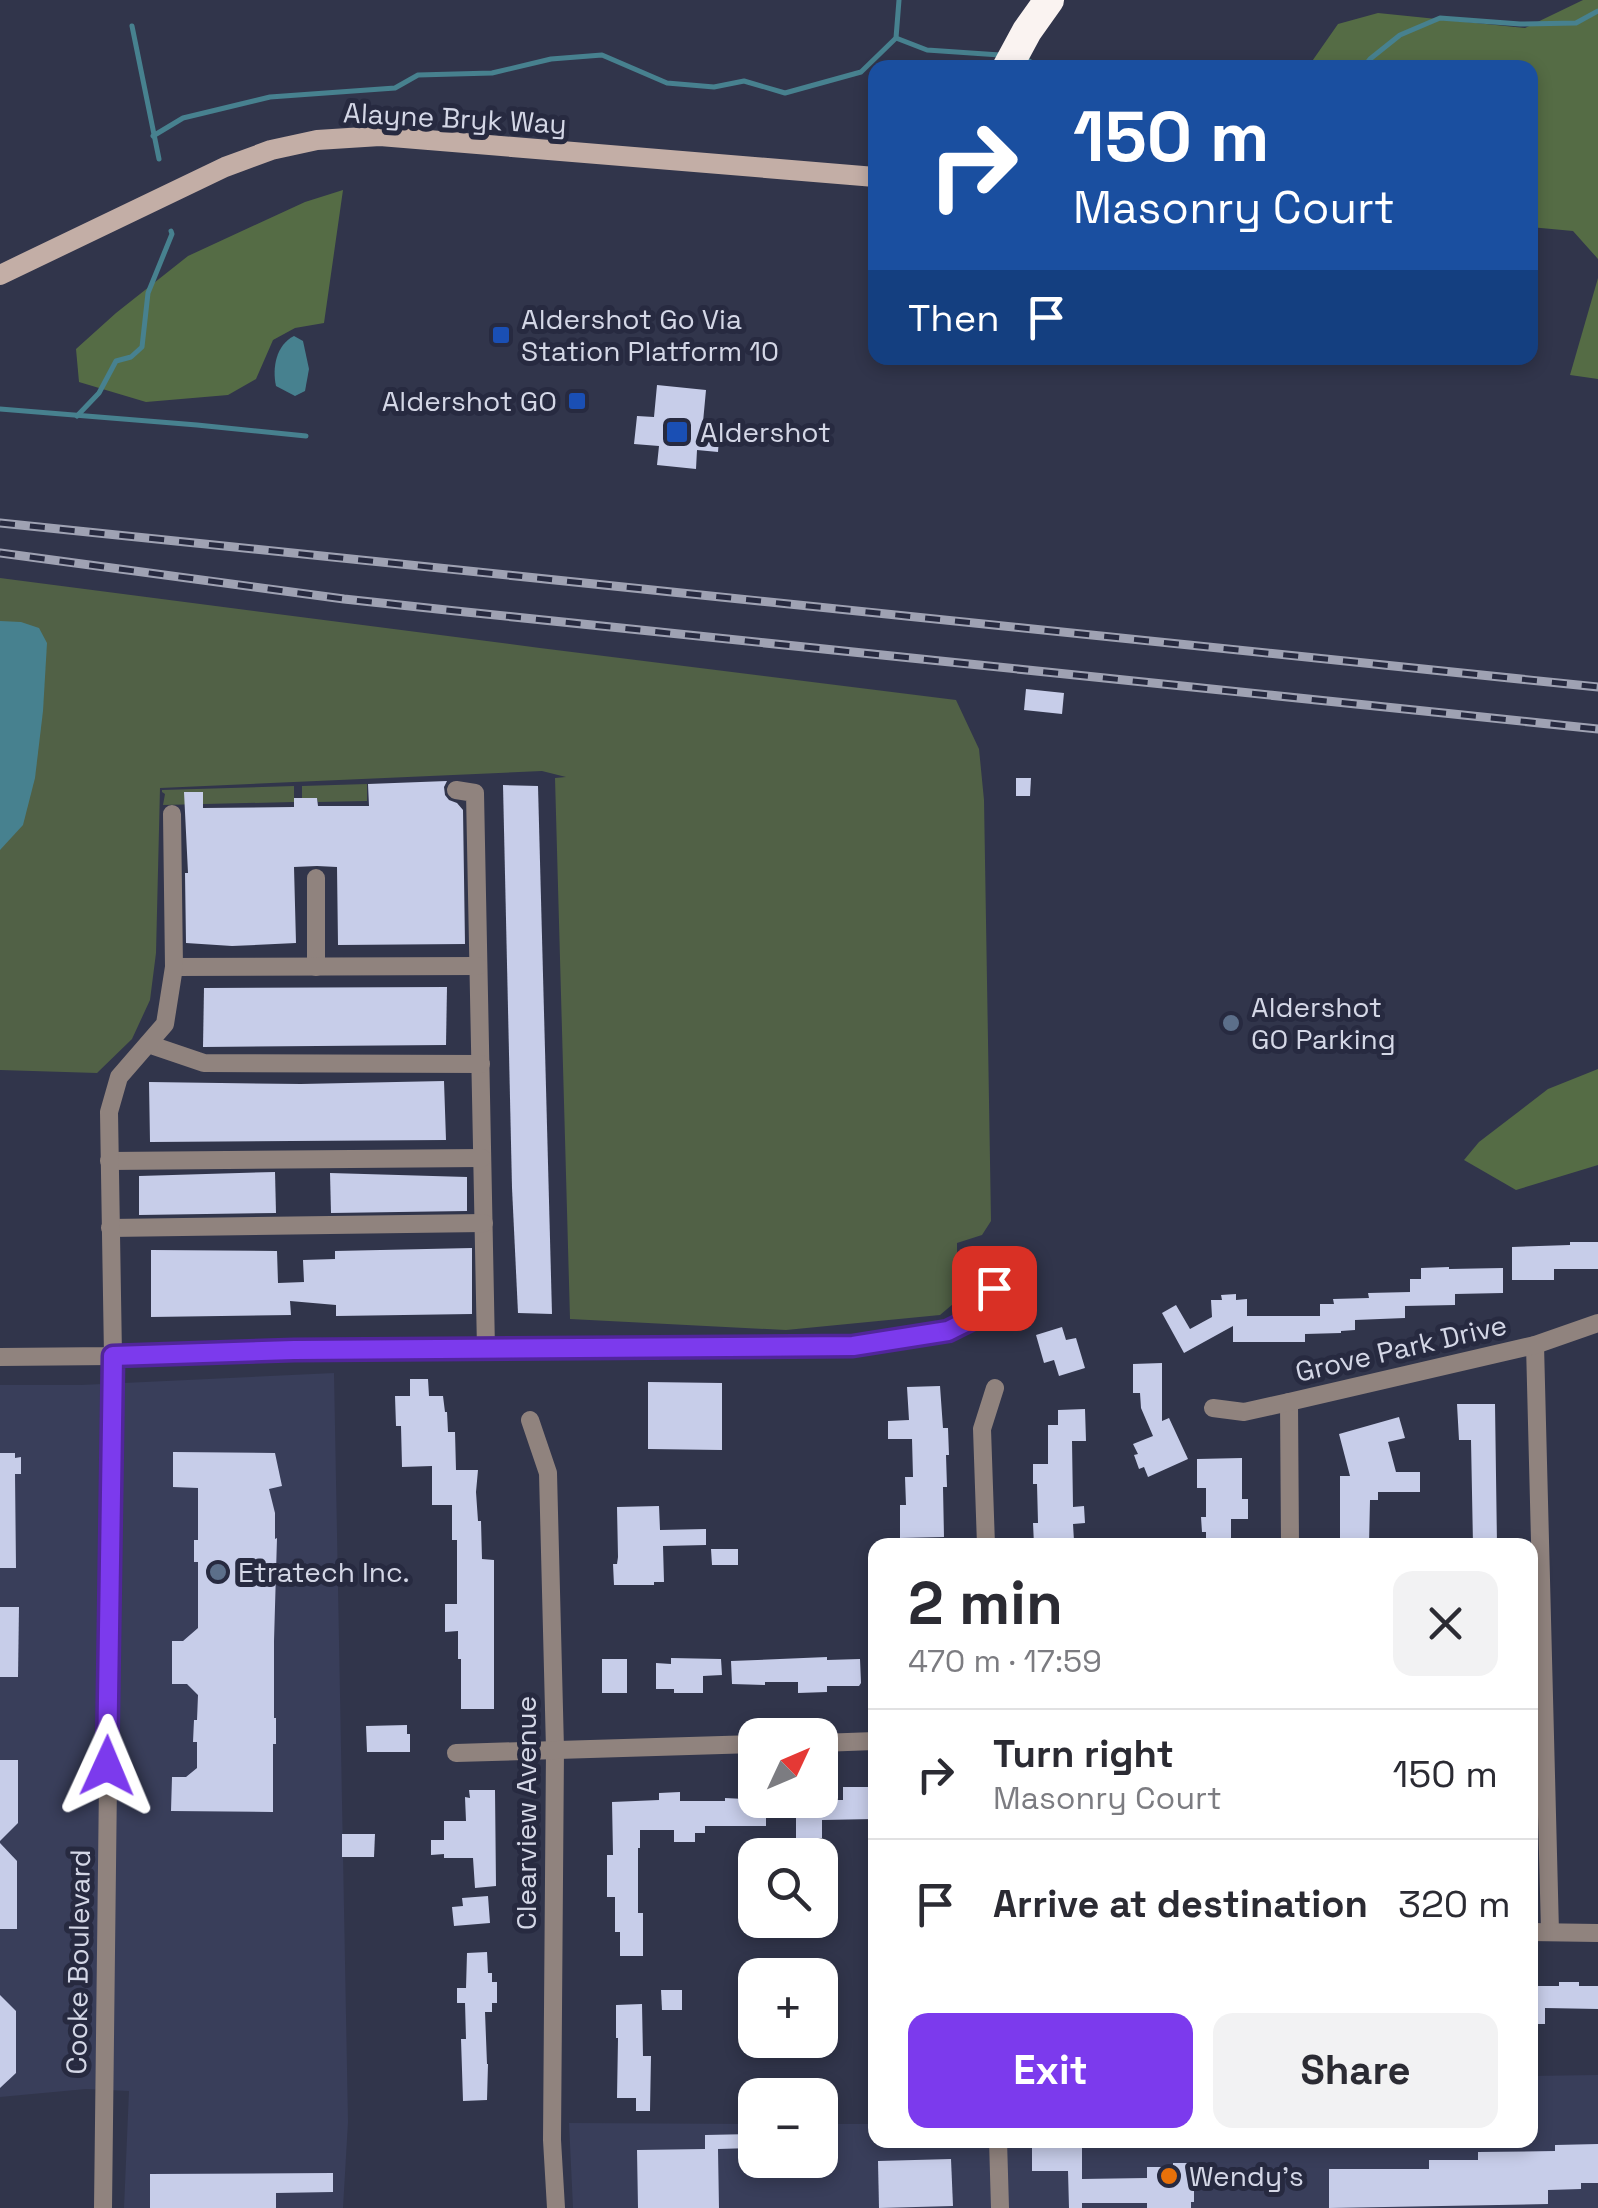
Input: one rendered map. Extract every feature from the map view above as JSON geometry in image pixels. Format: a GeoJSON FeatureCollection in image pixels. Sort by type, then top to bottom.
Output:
{"type":"FeatureCollection","features":[{"type":"Feature","properties":{"kind":"highway"},"geometry":{"type":"LineString","coordinates":[[1013,56],[1050,0]]}},
{"type":"Feature","properties":{"kind":"street","name":"Alayne Bryk Way"},"geometry":{"type":"LineString","coordinates":[[0,276],[225,167],[271,150],[317,140],[380,136],[868,175]]}},
{"type":"Feature","properties":{"kind":"street"},"geometry":{"type":"LineString","coordinates":[[456,790],[475,793],[486,1349]]}},
{"type":"Feature","properties":{"kind":"street","name":"Cooke Boulevard"},"geometry":{"type":"LineString","coordinates":[[103,2208],[113,1356],[108,1112],[118,1077],[165,1024],[174,968],[172,814]]}},
{"type":"Feature","properties":{"kind":"street"},"geometry":{"type":"LineString","coordinates":[[316,878],[316,966]]}},
{"type":"Feature","properties":{"kind":"street"},"geometry":{"type":"LineString","coordinates":[[174,968],[478,966]]}},
{"type":"Feature","properties":{"kind":"street"},"geometry":{"type":"LineString","coordinates":[[148,1044],[204,1063],[480,1064]]}},
{"type":"Feature","properties":{"kind":"street"},"geometry":{"type":"LineString","coordinates":[[109,1161],[482,1158]]}},
{"type":"Feature","properties":{"kind":"street"},"geometry":{"type":"LineString","coordinates":[[110,1228],[484,1223]]}},
{"type":"Feature","properties":{"kind":"street"},"geometry":{"type":"LineString","coordinates":[[0,1356],[853,1346],[959,1326],[985,1306],[1002,1270]]}},
{"type":"Feature","properties":{"kind":"street","name":"Grove Park Drive"},"geometry":{"type":"LineString","coordinates":[[1214,1408],[1244,1412],[1535,1345],[1598,1323]]}},
{"type":"Feature","properties":{"kind":"street"},"geometry":{"type":"LineString","coordinates":[[1535,1345],[1550,1932]]}},
{"type":"Feature","properties":{"kind":"street"},"geometry":{"type":"LineString","coordinates":[[986,1538],[982,1429],[995,1388]]}},
{"type":"Feature","properties":{"kind":"street"},"geometry":{"type":"LineString","coordinates":[[1288,1402],[1290,1538]]}},
{"type":"Feature","properties":{"kind":"street","name":"Clearview Avenue"},"geometry":{"type":"LineString","coordinates":[[530,1420],[548,1473],[554,1748],[552,2140],[556,2208]]}},
{"type":"Feature","properties":{"kind":"street"},"geometry":{"type":"LineString","coordinates":[[838,1743],[868,1742]]}},
{"type":"Feature","properties":{"kind":"street"},"geometry":{"type":"LineString","coordinates":[[456,1753],[738,1744]]}},
{"type":"Feature","properties":{"kind":"street"},"geometry":{"type":"LineString","coordinates":[[1538,1932],[1598,1933]]}},
{"type":"Feature","properties":{"kind":"street"},"geometry":{"type":"LineString","coordinates":[[998,2148],[1000,2208]]}},
{"type":"Feature","properties":{"kind":"shaded area"},"geometry":{"type":"Polygon","coordinates":[[[1583,0],[1598,0],[1598,259],[1573,231],[1538,228],[1538,60],[1313,60],[1338,24],[1378,13],[1525,28],[1583,0]]]}},
{"type":"Feature","properties":{"kind":"shaded area"},"geometry":{"type":"Polygon","coordinates":[[[343,190],[324,323],[295,328],[273,340],[256,379],[228,395],[146,402],[79,382],[76,349],[188,256],[305,202],[343,190]]]}},
{"type":"Feature","properties":{"kind":"shaded area"},"geometry":{"type":"Polygon","coordinates":[[[1598,278],[1598,379],[1570,375],[1598,278]]]}},
{"type":"Feature","properties":{"kind":"shaded area"},"geometry":{"type":"Polygon","coordinates":[[[294,336],[303,341],[309,369],[305,391],[295,396],[276,386],[275,372],[279,351],[294,336]]]}},
{"type":"Feature","properties":{"kind":"shaded area"},"geometry":{"type":"Polygon","coordinates":[[[0,578],[956,700],[979,749],[984,800],[991,1221],[982,1235],[957,1243],[957,1290],[953,1304],[940,1315],[786,1330],[570,1319],[555,778],[566,777],[542,771],[160,788],[156,953],[150,1000],[132,1039],[97,1073],[0,1070],[0,578]]]}},
{"type":"Feature","properties":{"kind":"shaded area"},"geometry":{"type":"Polygon","coordinates":[[[0,621],[39,628],[47,643],[35,778],[23,825],[0,850],[0,621]]]}},
{"type":"Feature","properties":{"kind":"shaded area"},"geometry":{"type":"Polygon","coordinates":[[[367,784],[367,801],[302,799],[302,786],[367,784]]]}},
{"type":"Feature","properties":{"kind":"shaded area"},"geometry":{"type":"Polygon","coordinates":[[[294,786],[294,802],[163,805],[162,790],[294,786]]]}},
{"type":"Feature","properties":{"kind":"shaded area"},"geometry":{"type":"Polygon","coordinates":[[[1598,1069],[1598,1165],[1516,1190],[1464,1160],[1479,1142],[1548,1089],[1598,1069]]]}},
{"type":"Feature","properties":{"kind":"shaded area"},"geometry":{"type":"Polygon","coordinates":[[[334,1373],[348,2122],[343,2208],[124,2208],[129,2091],[86,2089],[0,2097],[0,1385],[334,1373]]]}},
{"type":"Feature","properties":{"kind":"shaded area"},"geometry":{"type":"Polygon","coordinates":[[[1598,2075],[1598,2208],[573,2208],[569,2123],[738,2124],[738,2178],[838,2178],[838,2124],[868,2124],[868,2148],[1538,2148],[1538,2076],[1598,2075]]]}},
{"type":"Feature","properties":{"kind":"building"},"geometry":{"type":"Polygon","coordinates":[[[657,385],[706,390],[703,422],[720,424],[718,452],[697,450],[696,469],[657,465],[659,446],[634,444],[637,416],[654,417],[657,385]]]}},
{"type":"Feature","properties":{"kind":"building"},"geometry":{"type":"Polygon","coordinates":[[[1026,689],[1064,693],[1062,714],[1024,710],[1026,689]]]}},
{"type":"Feature","properties":{"kind":"building"},"geometry":{"type":"Polygon","coordinates":[[[1016,778],[1031,778],[1030,796],[1016,796],[1016,778]]]}},
{"type":"Feature","properties":{"kind":"building"},"geometry":{"type":"Polygon","coordinates":[[[447,781],[445,795],[463,810],[465,944],[338,945],[337,867],[317,866],[294,867],[296,943],[186,943],[184,792],[203,792],[203,808],[294,807],[294,798],[317,798],[318,806],[369,806],[368,784],[447,781]]]}},
{"type":"Feature","properties":{"kind":"building"},"geometry":{"type":"Polygon","coordinates":[[[503,785],[538,786],[552,1314],[518,1313],[503,785]]]}},
{"type":"Feature","properties":{"kind":"building"},"geometry":{"type":"Polygon","coordinates":[[[447,987],[446,1045],[203,1047],[204,988],[447,987]]]}},
{"type":"Feature","properties":{"kind":"building"},"geometry":{"type":"Polygon","coordinates":[[[444,1081],[446,1140],[150,1142],[149,1082],[444,1081]]]}},
{"type":"Feature","properties":{"kind":"building"},"geometry":{"type":"Polygon","coordinates":[[[275,1172],[276,1213],[139,1215],[139,1176],[275,1172]]]}},
{"type":"Feature","properties":{"kind":"building"},"geometry":{"type":"Polygon","coordinates":[[[330,1173],[467,1177],[467,1211],[331,1213],[330,1173]]]}},
{"type":"Feature","properties":{"kind":"building"},"geometry":{"type":"Polygon","coordinates":[[[1598,1242],[1598,1269],[1554,1269],[1554,1280],[1512,1280],[1512,1247],[1598,1242]]]}},
{"type":"Feature","properties":{"kind":"building"},"geometry":{"type":"Polygon","coordinates":[[[472,1248],[472,1314],[336,1316],[336,1305],[290,1301],[291,1315],[151,1317],[151,1250],[277,1251],[278,1283],[304,1282],[303,1260],[335,1259],[335,1251],[472,1248]]]}},
{"type":"Feature","properties":{"kind":"building"},"geometry":{"type":"Polygon","coordinates":[[[1421,1268],[1503,1268],[1503,1293],[1455,1294],[1455,1305],[1405,1306],[1405,1318],[1355,1320],[1355,1330],[1305,1334],[1305,1342],[1233,1342],[1233,1326],[1184,1353],[1162,1313],[1176,1305],[1190,1329],[1212,1317],[1211,1300],[1236,1294],[1236,1300],[1247,1299],[1247,1316],[1320,1316],[1320,1304],[1334,1304],[1333,1299],[1410,1292],[1410,1279],[1421,1279],[1421,1268]]]}},
{"type":"Feature","properties":{"kind":"building"},"geometry":{"type":"Polygon","coordinates":[[[1062,1327],[1066,1340],[1076,1338],[1085,1368],[1059,1376],[1054,1360],[1044,1363],[1036,1335],[1062,1327]]]}},
{"type":"Feature","properties":{"kind":"building"},"geometry":{"type":"Polygon","coordinates":[[[1162,1363],[1162,1421],[1169,1418],[1188,1459],[1148,1477],[1144,1467],[1139,1469],[1134,1455],[1138,1454],[1133,1444],[1153,1436],[1141,1408],[1140,1393],[1133,1393],[1133,1364],[1162,1363]]]}},
{"type":"Feature","properties":{"kind":"building"},"geometry":{"type":"Polygon","coordinates":[[[410,1379],[428,1379],[429,1396],[443,1396],[448,1432],[455,1432],[456,1470],[478,1470],[482,1559],[494,1560],[494,1709],[461,1709],[458,1631],[445,1632],[445,1604],[457,1604],[457,1540],[452,1540],[452,1505],[432,1505],[432,1466],[402,1467],[401,1426],[396,1426],[395,1396],[410,1396],[410,1379]]]}},
{"type":"Feature","properties":{"kind":"building"},"geometry":{"type":"Polygon","coordinates":[[[648,1382],[722,1383],[722,1450],[648,1449],[648,1382]]]}},
{"type":"Feature","properties":{"kind":"building"},"geometry":{"type":"Polygon","coordinates":[[[940,1386],[949,1455],[947,1487],[943,1487],[944,1537],[900,1538],[900,1505],[906,1505],[905,1477],[913,1477],[912,1439],[888,1439],[888,1421],[909,1420],[907,1387],[940,1386]]]}},
{"type":"Feature","properties":{"kind":"building"},"geometry":{"type":"Polygon","coordinates":[[[1457,1404],[1495,1404],[1497,1538],[1473,1538],[1471,1440],[1459,1440],[1457,1404]]]}},
{"type":"Feature","properties":{"kind":"building"},"geometry":{"type":"Polygon","coordinates":[[[1085,1409],[1086,1441],[1072,1441],[1073,1507],[1084,1506],[1085,1523],[1073,1524],[1074,1538],[1034,1538],[1033,1523],[1038,1523],[1033,1464],[1048,1464],[1048,1425],[1058,1425],[1058,1410],[1085,1409]]]}},
{"type":"Feature","properties":{"kind":"building"},"geometry":{"type":"Polygon","coordinates":[[[1399,1417],[1405,1438],[1388,1442],[1396,1472],[1420,1472],[1420,1492],[1378,1492],[1378,1500],[1370,1500],[1369,1538],[1340,1538],[1340,1476],[1350,1476],[1339,1434],[1399,1417]]]}},
{"type":"Feature","properties":{"kind":"building"},"geometry":{"type":"Polygon","coordinates":[[[173,1452],[275,1453],[282,1486],[269,1489],[277,1538],[273,1812],[171,1811],[172,1777],[186,1777],[197,1768],[197,1742],[193,1742],[198,1695],[187,1684],[172,1684],[172,1641],[183,1641],[198,1628],[194,1540],[198,1540],[198,1488],[173,1487],[173,1452]]]}},
{"type":"Feature","properties":{"kind":"building"},"geometry":{"type":"Polygon","coordinates":[[[0,1453],[21,1457],[21,1474],[15,1474],[16,1568],[0,1568],[0,1453]]]}},
{"type":"Feature","properties":{"kind":"building"},"geometry":{"type":"Polygon","coordinates":[[[1242,1458],[1242,1499],[1248,1499],[1248,1519],[1231,1519],[1231,1538],[1206,1538],[1206,1532],[1202,1532],[1206,1488],[1197,1488],[1197,1459],[1242,1458]]]}},
{"type":"Feature","properties":{"kind":"building"},"geometry":{"type":"Polygon","coordinates":[[[659,1506],[660,1530],[706,1529],[706,1545],[663,1546],[664,1582],[614,1585],[617,1507],[659,1506]]]}},
{"type":"Feature","properties":{"kind":"building"},"geometry":{"type":"Polygon","coordinates":[[[711,1549],[738,1549],[738,1565],[712,1565],[711,1549]]]}},
{"type":"Feature","properties":{"kind":"building"},"geometry":{"type":"Polygon","coordinates":[[[0,1607],[19,1607],[18,1677],[0,1677],[0,1607]]]}},
{"type":"Feature","properties":{"kind":"building"},"geometry":{"type":"Polygon","coordinates":[[[671,1658],[721,1659],[722,1675],[703,1676],[703,1693],[656,1689],[656,1663],[671,1664],[671,1658]]]}},
{"type":"Feature","properties":{"kind":"building"},"geometry":{"type":"Polygon","coordinates":[[[602,1659],[627,1659],[627,1693],[602,1693],[602,1659]]]}},
{"type":"Feature","properties":{"kind":"building"},"geometry":{"type":"Polygon","coordinates":[[[860,1659],[859,1686],[827,1686],[827,1692],[798,1693],[798,1682],[732,1684],[731,1661],[860,1659]]]}},
{"type":"Feature","properties":{"kind":"building"},"geometry":{"type":"Polygon","coordinates":[[[407,1725],[410,1752],[367,1752],[366,1726],[407,1725]]]}},
{"type":"Feature","properties":{"kind":"building"},"geometry":{"type":"Polygon","coordinates":[[[0,1760],[18,1760],[18,1823],[0,1841],[0,1760]]]}},
{"type":"Feature","properties":{"kind":"building"},"geometry":{"type":"Polygon","coordinates":[[[843,1787],[868,1787],[868,1819],[822,1820],[822,1838],[796,1838],[796,1818],[838,1818],[838,1800],[843,1800],[843,1787]]]}},
{"type":"Feature","properties":{"kind":"building"},"geometry":{"type":"Polygon","coordinates":[[[469,1790],[495,1790],[496,1886],[475,1888],[473,1858],[431,1855],[431,1840],[444,1840],[444,1821],[466,1821],[465,1797],[470,1798],[469,1790]]]}},
{"type":"Feature","properties":{"kind":"building"},"geometry":{"type":"Polygon","coordinates":[[[680,1792],[680,1801],[738,1799],[738,1818],[766,1818],[766,1826],[705,1826],[705,1833],[695,1833],[695,1842],[674,1842],[674,1830],[640,1830],[638,1913],[643,1913],[643,1956],[620,1956],[615,1897],[607,1897],[607,1855],[613,1855],[612,1802],[659,1800],[659,1793],[680,1792]]]}},
{"type":"Feature","properties":{"kind":"building"},"geometry":{"type":"Polygon","coordinates":[[[342,1834],[375,1834],[374,1857],[342,1857],[342,1834]]]}},
{"type":"Feature","properties":{"kind":"building"},"geometry":{"type":"Polygon","coordinates":[[[0,1843],[17,1861],[17,1929],[0,1929],[0,1843]]]}},
{"type":"Feature","properties":{"kind":"building"},"geometry":{"type":"Polygon","coordinates":[[[488,1896],[490,1923],[454,1926],[452,1907],[463,1906],[462,1898],[488,1896]]]}},
{"type":"Feature","properties":{"kind":"building"},"geometry":{"type":"Polygon","coordinates":[[[487,1952],[488,1973],[492,1973],[492,1982],[497,1982],[497,2003],[492,2003],[492,2012],[485,2012],[487,2100],[463,2101],[461,2039],[466,2039],[465,2003],[457,2003],[457,1988],[466,1988],[467,1953],[487,1952]]]}},
{"type":"Feature","properties":{"kind":"building"},"geometry":{"type":"Polygon","coordinates":[[[1559,1982],[1579,1982],[1579,1986],[1598,1986],[1598,2009],[1545,2008],[1545,2024],[1538,2024],[1538,1986],[1559,1986],[1559,1982]]]}},
{"type":"Feature","properties":{"kind":"building"},"geometry":{"type":"Polygon","coordinates":[[[661,1990],[682,1990],[682,2010],[662,2010],[661,1990]]]}},
{"type":"Feature","properties":{"kind":"building"},"geometry":{"type":"Polygon","coordinates":[[[0,1995],[16,2011],[16,2073],[0,2088],[0,1995]]]}},
{"type":"Feature","properties":{"kind":"building"},"geometry":{"type":"Polygon","coordinates":[[[642,2004],[643,2056],[651,2056],[650,2111],[636,2111],[636,2098],[617,2098],[616,2005],[642,2004]]]}},
{"type":"Feature","properties":{"kind":"building"},"geometry":{"type":"Polygon","coordinates":[[[738,2134],[738,2148],[718,2149],[719,2208],[638,2208],[637,2150],[705,2149],[705,2135],[738,2134]]]}},
{"type":"Feature","properties":{"kind":"building"},"geometry":{"type":"Polygon","coordinates":[[[1598,2144],[1598,2183],[1581,2183],[1581,2189],[1548,2190],[1548,2204],[1329,2208],[1329,2169],[1429,2169],[1429,2160],[1478,2160],[1478,2152],[1555,2151],[1555,2145],[1598,2144]]]}},
{"type":"Feature","properties":{"kind":"building"},"geometry":{"type":"Polygon","coordinates":[[[1032,2148],[1082,2148],[1082,2179],[1147,2178],[1147,2167],[1191,2163],[1194,2202],[1191,2208],[1082,2203],[1082,2208],[1069,2208],[1068,2171],[1032,2171],[1032,2148]]]}},
{"type":"Feature","properties":{"kind":"building"},"geometry":{"type":"Polygon","coordinates":[[[951,2159],[953,2206],[879,2208],[878,2161],[951,2159]]]}},
{"type":"Feature","properties":{"kind":"building"},"geometry":{"type":"Polygon","coordinates":[[[333,2173],[333,2192],[276,2193],[276,2208],[150,2208],[150,2174],[333,2173]]]}},
{"type":"Feature","properties":{"kind":"waterway"},"geometry":{"type":"LineString","coordinates":[[873,60],[896,38],[899,0]]}},
{"type":"Feature","properties":{"kind":"waterway"},"geometry":{"type":"LineString","coordinates":[[1369,60],[1400,35],[1440,18],[1520,24],[1576,23],[1598,11]]}},
{"type":"Feature","properties":{"kind":"waterway"},"geometry":{"type":"LineString","coordinates":[[132,26],[159,159]]}},
{"type":"Feature","properties":{"kind":"waterway"},"geometry":{"type":"LineString","coordinates":[[896,38],[927,50],[1000,55]]}},
{"type":"Feature","properties":{"kind":"waterway"},"geometry":{"type":"LineString","coordinates":[[153,136],[183,118],[270,97],[395,88],[418,75],[492,73],[551,59],[602,55],[667,83],[714,87],[744,81],[785,93],[861,72],[868,65]]}},
{"type":"Feature","properties":{"kind":"waterway"},"geometry":{"type":"LineString","coordinates":[[77,416],[99,393],[116,361],[131,357],[142,347],[148,293],[171,231]]}},
{"type":"Feature","properties":{"kind":"waterway"},"geometry":{"type":"LineString","coordinates":[[0,409],[306,436]]}},
{"type":"Feature","properties":{"kind":"railway"},"geometry":{"type":"LineString","coordinates":[[0,523],[1598,687]]}},
{"type":"Feature","properties":{"kind":"railway"},"geometry":{"type":"LineString","coordinates":[[0,553],[344,599],[1598,729]]}},
{"type":"Feature","properties":{"kind":"place","name":"Aldershot Go Via Station Platform 10"},"geometry":{"type":"Point","coordinates":[501,335]}},
{"type":"Feature","properties":{"kind":"place","name":"Aldershot GO"},"geometry":{"type":"Point","coordinates":[577,401]}},
{"type":"Feature","properties":{"kind":"place","name":"Aldershot"},"geometry":{"type":"Point","coordinates":[677,432]}},
{"type":"Feature","properties":{"kind":"place","name":"Aldershot GO Parking"},"geometry":{"type":"Point","coordinates":[1231,1023]}},
{"type":"Feature","properties":{"kind":"place","name":"Etratech Inc."},"geometry":{"type":"Point","coordinates":[218,1572]}},
{"type":"Feature","properties":{"kind":"place","name":"Wendy's"},"geometry":{"type":"Point","coordinates":[1169,2176]}},
{"type":"Feature","properties":{"kind":"route"},"geometry":{"type":"LineString","coordinates":[[107,1766],[113,1356],[294,1350],[853,1346],[948,1331],[970,1320],[985,1306],[994,1288]]}}]}
